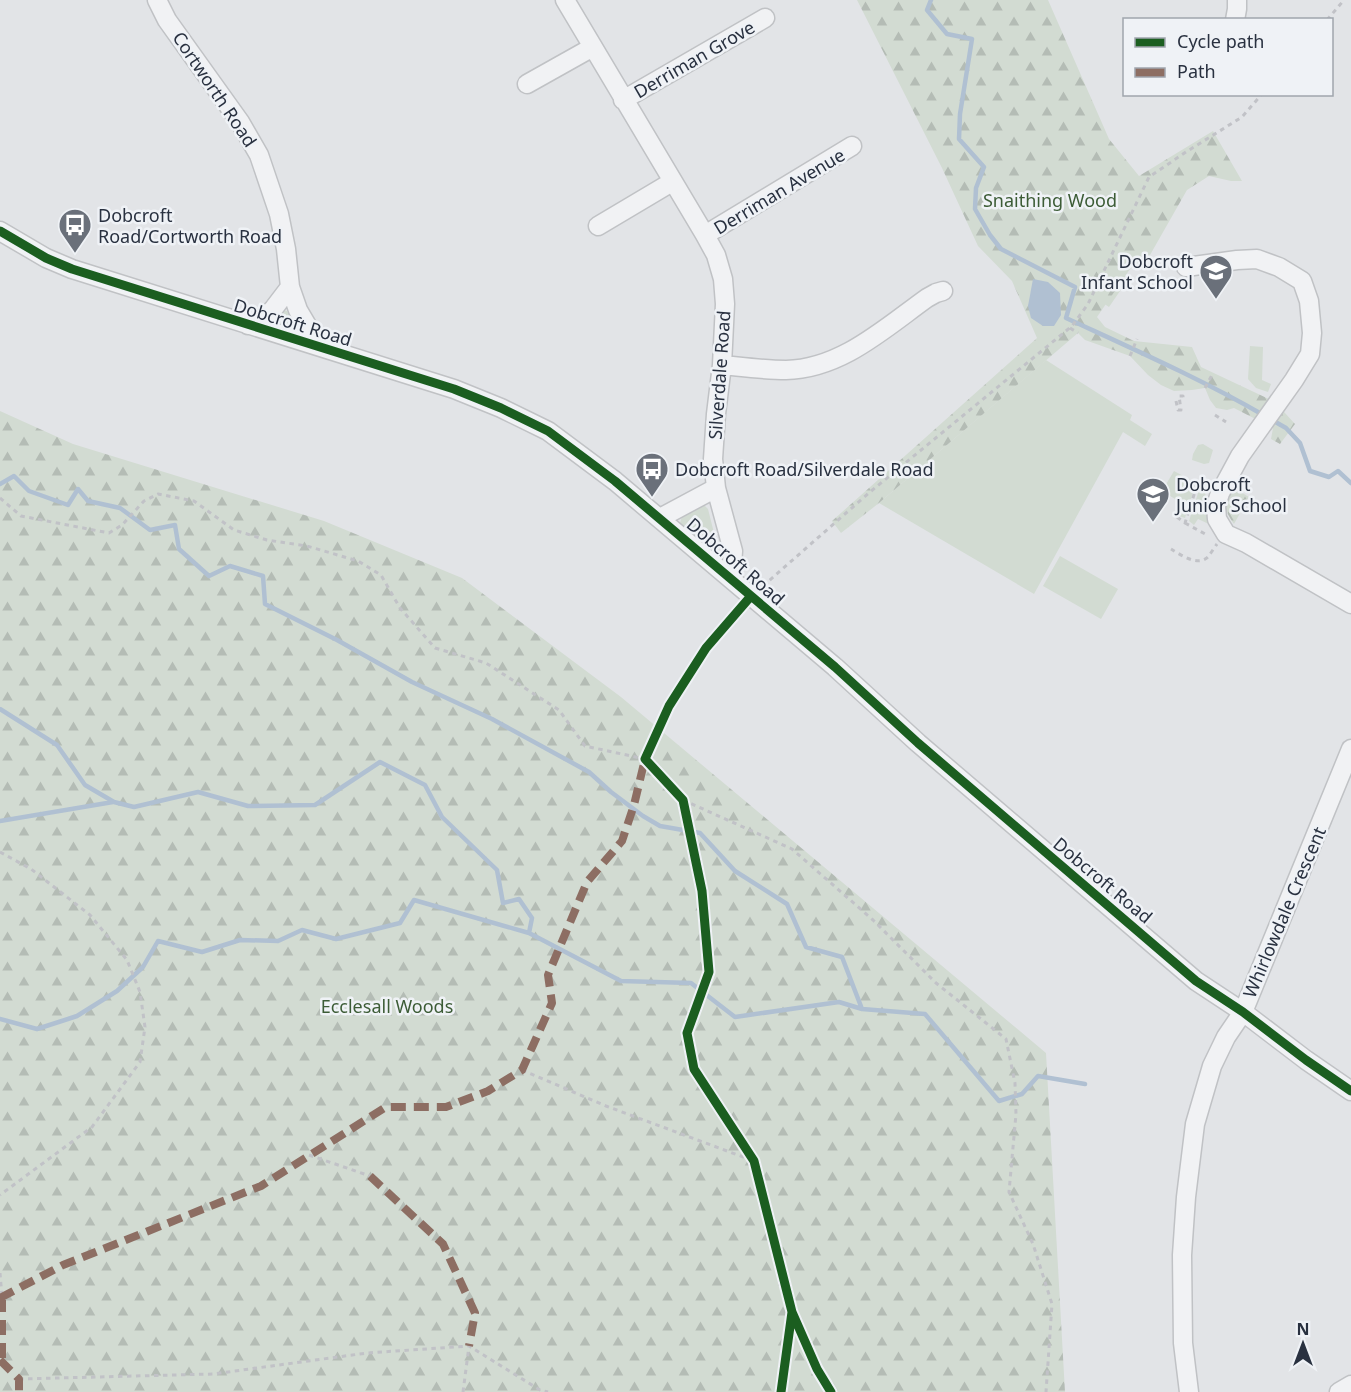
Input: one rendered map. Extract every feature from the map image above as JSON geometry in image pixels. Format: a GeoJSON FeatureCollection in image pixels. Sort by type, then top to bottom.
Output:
{"type":"FeatureCollection","features":[{"type":"Feature","properties":{"kind":"street","name":"Cortworth Road"},"geometry":{"type":"LineString","coordinates":[[157,0],[167,20],[240,122],[259,155],[279,214],[290,286],[298,310],[308,327],[328,350]]}},
{"type":"Feature","properties":{"kind":"street","name":"Silverdale Road"},"geometry":{"type":"LineString","coordinates":[[565,0],[716,255],[723,279],[725,304],[722,365],[713,459],[716,488],[733,551],[731,579]]}},
{"type":"Feature","properties":{"kind":"street"},"geometry":{"type":"LineString","coordinates":[[1235,18],[1237,0]]}},
{"type":"Feature","properties":{"kind":"street","name":"Derriman Grove"},"geometry":{"type":"LineString","coordinates":[[623,100],[765,18]]}},
{"type":"Feature","properties":{"kind":"street"},"geometry":{"type":"LineString","coordinates":[[527,84],[593,47]]}},
{"type":"Feature","properties":{"kind":"street","name":"Derriman Avenue"},"geometry":{"type":"LineString","coordinates":[[705,236],[852,146]]}},
{"type":"Feature","properties":{"kind":"street"},"geometry":{"type":"LineString","coordinates":[[598,226],[672,182]]}},
{"type":"Feature","properties":{"kind":"street","name":"Dobcroft Road"},"geometry":{"type":"LineString","coordinates":[[0,231],[45,258],[72,269],[454,389],[501,408],[548,431],[586,458],[660,518],[1196,981],[1243,1012],[1351,1091]]}},
{"type":"Feature","properties":{"kind":"street"},"geometry":{"type":"LineString","coordinates":[[1186,267],[1257,259],[1280,267],[1302,281],[1309,301],[1312,333],[1310,354],[1240,456],[1220,493],[1216,506],[1217,519],[1223,537],[1246,543],[1351,604]]}},
{"type":"Feature","properties":{"kind":"street"},"geometry":{"type":"LineString","coordinates":[[248,325],[262,321],[290,286]]}},
{"type":"Feature","properties":{"kind":"street"},"geometry":{"type":"LineString","coordinates":[[722,365],[788,370],[840,357],[866,342],[927,298],[944,291]]}},
{"type":"Feature","properties":{"kind":"street"},"geometry":{"type":"LineString","coordinates":[[660,518],[716,488]]}},
{"type":"Feature","properties":{"kind":"street","name":"Whirlowdale Crescent"},"geometry":{"type":"LineString","coordinates":[[1189,1392],[1183,1343],[1182,1255],[1195,1124],[1212,1066],[1226,1037],[1243,1012],[1351,748]]}},
{"type":"Feature","properties":{"kind":"street"},"geometry":{"type":"LineString","coordinates":[[1339,1392],[1351,1384]]}},
{"type":"Feature","properties":{"kind":"path"},"geometry":{"type":"LineString","coordinates":[[1329,18],[1344,0]]}},
{"type":"Feature","properties":{"kind":"path"},"geometry":{"type":"LineString","coordinates":[[751,596],[870,492],[1071,327],[1088,304],[1149,177],[1242,117],[1260,96]]}},
{"type":"Feature","properties":{"kind":"path"},"geometry":{"type":"LineString","coordinates":[[1071,327],[1078,333]]}},
{"type":"Feature","properties":{"kind":"path"},"geometry":{"type":"LineString","coordinates":[[1130,356],[1137,339]]}},
{"type":"Feature","properties":{"kind":"path"},"geometry":{"type":"LineString","coordinates":[[1205,388],[1213,373]]}},
{"type":"Feature","properties":{"kind":"path"},"geometry":{"type":"LineString","coordinates":[[1176,401],[1178,410],[1181,410],[1179,396],[1188,395]]}},
{"type":"Feature","properties":{"kind":"path"},"geometry":{"type":"LineString","coordinates":[[1215,415],[1226,422]]}},
{"type":"Feature","properties":{"kind":"path"},"geometry":{"type":"LineString","coordinates":[[1185,523],[1198,483]]}},
{"type":"Feature","properties":{"kind":"path"},"geometry":{"type":"LineString","coordinates":[[0,498],[21,516],[109,533],[122,525],[144,501],[158,494],[194,501],[234,530],[267,540],[307,546],[358,561],[381,575],[400,608],[435,648],[486,663],[559,710],[585,746],[645,759]]}},
{"type":"Feature","properties":{"kind":"path"},"geometry":{"type":"LineString","coordinates":[[1171,549],[1198,561],[1207,558],[1223,537],[1185,523],[1177,517]]}},
{"type":"Feature","properties":{"kind":"path"},"geometry":{"type":"LineString","coordinates":[[683,800],[792,849],[873,920],[936,983],[1006,1040],[1015,1083],[1016,1114],[1009,1192],[1033,1244],[1052,1304],[1046,1392]]}},
{"type":"Feature","properties":{"kind":"path"},"geometry":{"type":"LineString","coordinates":[[0,852],[31,869],[90,915],[127,960],[140,992],[145,1027],[140,1062],[92,1127],[0,1195]]}},
{"type":"Feature","properties":{"kind":"path"},"geometry":{"type":"LineString","coordinates":[[522,1070],[606,1106],[754,1161]]}},
{"type":"Feature","properties":{"kind":"path"},"geometry":{"type":"LineString","coordinates":[[309,1155],[370,1176]]}},
{"type":"Feature","properties":{"kind":"path"},"geometry":{"type":"LineString","coordinates":[[0,1274],[2,1297]]}},
{"type":"Feature","properties":{"kind":"path"},"geometry":{"type":"LineString","coordinates":[[463,1392],[469,1346]]}},
{"type":"Feature","properties":{"kind":"path"},"geometry":{"type":"LineString","coordinates":[[19,1379],[213,1374],[367,1353],[469,1346],[548,1392]]}},
{"type":"Feature","properties":{"kind":"green space","name":"Snaithing Wood"},"geometry":{"type":"Polygon","coordinates":[[[857,0],[1048,0],[1109,139],[1139,176],[1213,131],[1242,181],[1209,176],[1187,190],[1150,255],[1130,269],[1097,317],[1105,327],[1134,341],[1192,347],[1201,367],[1275,402],[1295,424],[1280,444],[1271,439],[1273,428],[1234,408],[1227,410],[1216,408],[1205,388],[1174,391],[1148,375],[1130,356],[1085,340],[1078,333],[841,533],[832,521],[1037,338],[1012,281],[978,246],[942,168],[857,0]]]}},
{"type":"Feature","properties":{"kind":"green space"},"geometry":{"type":"Polygon","coordinates":[[[1120,273],[1129,278],[1109,307],[1100,301],[1120,273]]]}},
{"type":"Feature","properties":{"kind":"green space"},"geometry":{"type":"Polygon","coordinates":[[[283,310],[287,311],[299,333],[269,325],[283,310]]]}},
{"type":"Feature","properties":{"kind":"green space"},"geometry":{"type":"Polygon","coordinates":[[[1250,346],[1263,347],[1262,380],[1271,384],[1268,392],[1256,388],[1248,379],[1250,346]]]}},
{"type":"Feature","properties":{"kind":"green space"},"geometry":{"type":"Polygon","coordinates":[[[1046,360],[1132,415],[1130,420],[1152,434],[1145,446],[1123,432],[1034,594],[879,503],[1046,360]]]}},
{"type":"Feature","properties":{"kind":"green space","name":"Ecclesall Woods"},"geometry":{"type":"Polygon","coordinates":[[[0,411],[73,444],[324,521],[462,578],[621,697],[1046,1053],[1065,1392],[0,1392],[0,411]]]}},
{"type":"Feature","properties":{"kind":"green space"},"geometry":{"type":"Polygon","coordinates":[[[1203,444],[1213,450],[1209,463],[1204,464],[1192,460],[1198,445],[1203,444]]]}},
{"type":"Feature","properties":{"kind":"green space"},"geometry":{"type":"Polygon","coordinates":[[[1174,471],[1196,483],[1185,518],[1179,516],[1185,505],[1162,491],[1174,471]]]}},
{"type":"Feature","properties":{"kind":"green space"},"geometry":{"type":"Polygon","coordinates":[[[1200,487],[1204,488],[1210,509],[1211,525],[1198,519],[1194,525],[1189,521],[1200,487]]]}},
{"type":"Feature","properties":{"kind":"green space"},"geometry":{"type":"Polygon","coordinates":[[[1234,488],[1249,497],[1234,524],[1226,510],[1226,502],[1234,488]]]}},
{"type":"Feature","properties":{"kind":"green space"},"geometry":{"type":"Polygon","coordinates":[[[701,506],[708,509],[716,541],[712,547],[707,548],[685,532],[680,523],[682,516],[701,506]]]}},
{"type":"Feature","properties":{"kind":"green space"},"geometry":{"type":"Polygon","coordinates":[[[1060,556],[1118,589],[1101,619],[1043,586],[1060,556]]]}},
{"type":"Feature","properties":{"kind":"water"},"geometry":{"type":"Polygon","coordinates":[[[1033,279],[1048,282],[1060,293],[1061,315],[1054,326],[1043,326],[1031,318],[1028,306],[1033,279]]]}},
{"type":"Feature","properties":{"kind":"waterway"},"geometry":{"type":"LineString","coordinates":[[931,0],[927,10],[947,34],[972,39],[960,114],[959,139],[984,167],[976,188],[975,209],[1001,249],[1075,287],[1066,318],[1192,377],[1265,416]]}},
{"type":"Feature","properties":{"kind":"waterway"},"geometry":{"type":"LineString","coordinates":[[1272,420],[1286,428],[1300,443],[1310,471],[1329,477],[1338,471],[1351,483]]}},
{"type":"Feature","properties":{"kind":"waterway"},"geometry":{"type":"LineString","coordinates":[[0,484],[14,476],[29,491],[68,505],[78,489],[88,501],[120,508],[150,530],[175,525],[179,549],[209,576],[230,566],[263,576],[265,604],[337,640],[412,682],[492,719],[589,772],[611,792],[660,826],[700,833],[735,871],[787,904],[806,947],[842,957],[862,1009],[925,1014],[999,1101],[1022,1094],[1038,1076],[1085,1084]]}},
{"type":"Feature","properties":{"kind":"waterway"},"geometry":{"type":"LineString","coordinates":[[0,709],[57,745],[85,785],[114,802],[134,807],[198,792],[248,806],[315,805],[380,762],[425,785],[442,817],[497,870],[503,903],[519,899],[532,918],[529,933],[621,981],[691,983],[735,1017],[839,1002],[862,1009]]}},
{"type":"Feature","properties":{"kind":"waterway"},"geometry":{"type":"LineString","coordinates":[[0,821],[113,802]]}},
{"type":"Feature","properties":{"kind":"waterway"},"geometry":{"type":"LineString","coordinates":[[0,1019],[37,1029],[77,1016],[117,991],[143,967],[158,941],[202,952],[240,940],[278,941],[302,930],[336,939],[400,923],[414,900],[529,933]]}},
{"type":"Feature","properties":{"kind":"marked path"},"geometry":{"type":"LineString","coordinates":[[0,1298],[63,1265],[261,1186],[386,1107],[446,1107],[488,1091],[522,1070],[552,1003],[548,975],[587,882],[622,841],[634,805],[645,759]]}},
{"type":"Feature","properties":{"kind":"marked path"},"geometry":{"type":"LineString","coordinates":[[370,1176],[443,1244],[475,1313],[469,1346]]}},
{"type":"Feature","properties":{"kind":"marked path"},"geometry":{"type":"LineString","coordinates":[[2,1297],[2,1362]]}},
{"type":"Feature","properties":{"kind":"marked path"},"geometry":{"type":"LineString","coordinates":[[0,1360],[19,1379],[19,1392]]}},
{"type":"Feature","properties":{"kind":"cycle path"},"geometry":{"type":"LineString","coordinates":[[0,231],[46,258],[72,269],[454,389],[501,408],[548,431],[615,481],[835,667],[918,743],[1196,981],[1243,1012],[1351,1091]]}},
{"type":"Feature","properties":{"kind":"cycle path"},"geometry":{"type":"LineString","coordinates":[[751,596],[706,648],[669,706],[645,759],[683,800],[702,891],[709,972],[687,1033],[694,1069],[754,1161],[792,1312],[817,1369],[831,1392]]}},
{"type":"Feature","properties":{"kind":"cycle path"},"geometry":{"type":"LineString","coordinates":[[781,1392],[792,1312]]}},
{"type":"Feature","properties":{"kind":"place","name":"Dobcroft Road/Cortworth Road"},"geometry":{"type":"Point","coordinates":[75,254]}},
{"type":"Feature","properties":{"kind":"place","name":"Dobcroft Infant School"},"geometry":{"type":"Point","coordinates":[1216,300]}},
{"type":"Feature","properties":{"kind":"place","name":"Dobcroft Road/Silverdale Road"},"geometry":{"type":"Point","coordinates":[652,498]}},
{"type":"Feature","properties":{"kind":"place","name":"Dobcroft Junior School"},"geometry":{"type":"Point","coordinates":[1153,523]}}]}
